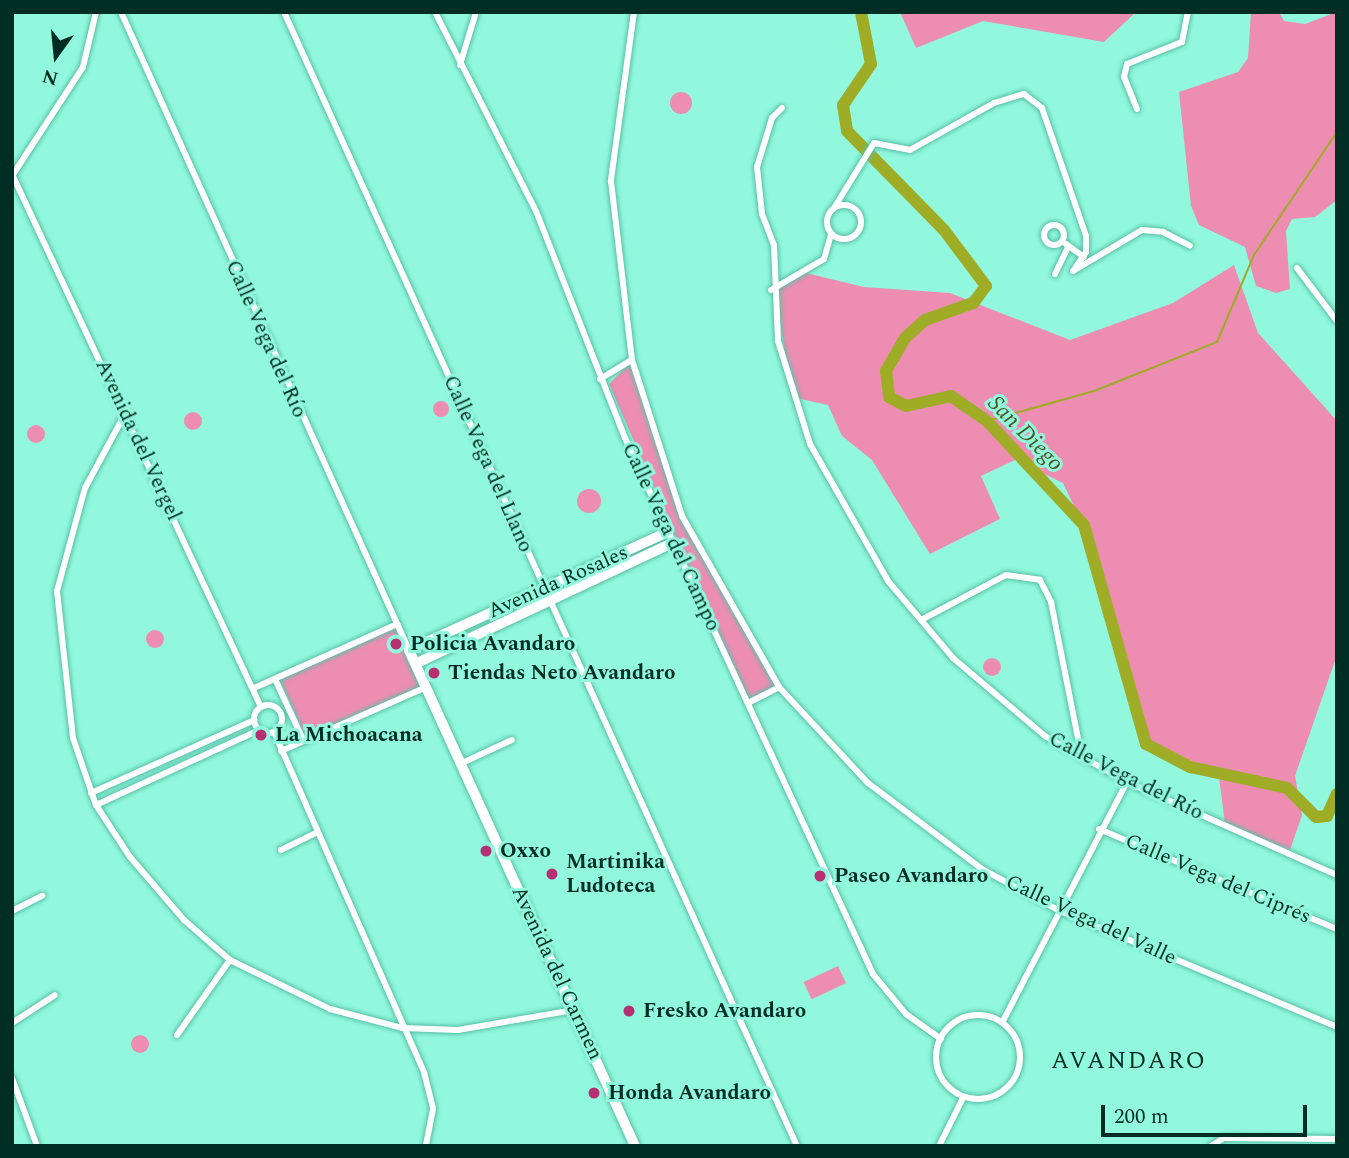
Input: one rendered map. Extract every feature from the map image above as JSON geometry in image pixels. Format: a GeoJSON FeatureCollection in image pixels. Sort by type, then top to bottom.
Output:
{"type":"FeatureCollection","features":[{"type":"Feature","properties":{"kind":"street"},"geometry":{"type":"LineString","coordinates":[[12,175],[83,67],[96,12]]}},
{"type":"Feature","properties":{"kind":"street","name":"Calle Vega del Río"},"geometry":{"type":"LineString","coordinates":[[121,12],[417,663]]}},
{"type":"Feature","properties":{"kind":"street","name":"Calle Vega del Llano"},"geometry":{"type":"LineString","coordinates":[[284,12],[797,1146]]}},
{"type":"Feature","properties":{"kind":"street","name":"Calle Vega del Campo"},"geometry":{"type":"LineString","coordinates":[[435,12],[536,211],[600,379],[672,543],[873,974],[906,1014],[941,1039]]}},
{"type":"Feature","properties":{"kind":"street"},"geometry":{"type":"LineString","coordinates":[[460,65],[476,12]]}},
{"type":"Feature","properties":{"kind":"street"},"geometry":{"type":"LineString","coordinates":[[600,379],[632,360],[611,181],[634,12]]}},
{"type":"Feature","properties":{"kind":"street"},"geometry":{"type":"LineString","coordinates":[[1137,109],[1124,77],[1127,64],[1182,42],[1188,12]]}},
{"type":"Feature","properties":{"kind":"street"},"geometry":{"type":"LineString","coordinates":[[771,290],[824,259],[831,234],[827,220],[867,149],[886,141],[910,150],[1009,96],[1032,97],[1042,108],[1086,236],[1084,257],[1074,272],[1122,238],[1147,229],[1190,246]]}},
{"type":"Feature","properties":{"kind":"street","name":"Calle Vega del Río"},"geometry":{"type":"LineString","coordinates":[[782,108],[772,118],[757,167],[762,214],[773,235],[771,290],[778,341],[810,444],[872,558],[953,658],[1023,720],[1082,758],[1127,782],[1335,871]]}},
{"type":"Feature","properties":{"kind":"street","name":"Avenida del Vergel"},"geometry":{"type":"LineString","coordinates":[[12,175],[126,412],[261,707]]}},
{"type":"Feature","properties":{"kind":"street"},"geometry":{"type":"LineString","coordinates":[[831,234],[852,237],[861,225],[853,208],[834,208]]}},
{"type":"Feature","properties":{"kind":"street"},"geometry":{"type":"LineString","coordinates":[[1064,239],[1068,247],[1084,257]]}},
{"type":"Feature","properties":{"kind":"street"},"geometry":{"type":"LineString","coordinates":[[1055,274],[1068,247]]}},
{"type":"Feature","properties":{"kind":"street"},"geometry":{"type":"LineString","coordinates":[[1297,268],[1337,321]]}},
{"type":"Feature","properties":{"kind":"street","name":"Calle Vega del Campo"},"geometry":{"type":"LineString","coordinates":[[632,360],[682,516],[779,687]]}},
{"type":"Feature","properties":{"kind":"street"},"geometry":{"type":"LineString","coordinates":[[126,412],[88,481],[58,579],[65,703],[96,806],[155,889],[230,960],[313,1003],[402,1028],[515,1025],[576,1009]]}},
{"type":"Feature","properties":{"kind":"street","name":"Avenida Rosales"},"geometry":{"type":"LineString","coordinates":[[410,650],[668,532]]}},
{"type":"Feature","properties":{"kind":"street","name":"Avenida Rosales"},"geometry":{"type":"LineString","coordinates":[[417,663],[548,599],[672,543]]}},
{"type":"Feature","properties":{"kind":"street"},"geometry":{"type":"LineString","coordinates":[[921,620],[1006,575],[1040,580],[1051,601],[1082,758]]}},
{"type":"Feature","properties":{"kind":"street"},"geometry":{"type":"LineString","coordinates":[[254,688],[397,624]]}},
{"type":"Feature","properties":{"kind":"street","name":"Avenida del Carmen"},"geometry":{"type":"LineString","coordinates":[[417,663],[460,764],[576,1009],[630,1129],[635,1146]]}},
{"type":"Feature","properties":{"kind":"street"},"geometry":{"type":"LineString","coordinates":[[275,678],[303,740]]}},
{"type":"Feature","properties":{"kind":"street"},"geometry":{"type":"LineString","coordinates":[[281,751],[427,687]]}},
{"type":"Feature","properties":{"kind":"street"},"geometry":{"type":"LineString","coordinates":[[748,703],[779,687]]}},
{"type":"Feature","properties":{"kind":"street","name":"Calle Vega del Valle"},"geometry":{"type":"LineString","coordinates":[[779,687],[868,783],[927,834],[1060,911],[1337,1027]]}},
{"type":"Feature","properties":{"kind":"street"},"geometry":{"type":"LineString","coordinates":[[91,793],[254,720],[261,707],[281,713]]}},
{"type":"Feature","properties":{"kind":"street"},"geometry":{"type":"LineString","coordinates":[[289,709],[281,713],[274,732],[432,1100],[426,1146]]}},
{"type":"Feature","properties":{"kind":"street"},"geometry":{"type":"LineString","coordinates":[[254,720],[259,730]]}},
{"type":"Feature","properties":{"kind":"street"},"geometry":{"type":"LineString","coordinates":[[96,806],[259,730],[274,732]]}},
{"type":"Feature","properties":{"kind":"street"},"geometry":{"type":"LineString","coordinates":[[460,764],[512,740]]}},
{"type":"Feature","properties":{"kind":"street"},"geometry":{"type":"LineString","coordinates":[[177,756],[181,765]]}},
{"type":"Feature","properties":{"kind":"street"},"geometry":{"type":"LineString","coordinates":[[1003,1021],[1099,829],[1127,782]]}},
{"type":"Feature","properties":{"kind":"street","name":"Calle Vega del Ciprés"},"geometry":{"type":"LineString","coordinates":[[1099,829],[1337,929]]}},
{"type":"Feature","properties":{"kind":"street"},"geometry":{"type":"LineString","coordinates":[[281,850],[316,833]]}},
{"type":"Feature","properties":{"kind":"street"},"geometry":{"type":"LineString","coordinates":[[12,911],[42,896]]}},
{"type":"Feature","properties":{"kind":"street"},"geometry":{"type":"LineString","coordinates":[[177,1035],[230,960]]}},
{"type":"Feature","properties":{"kind":"street"},"geometry":{"type":"LineString","coordinates":[[12,1023],[55,995]]}},
{"type":"Feature","properties":{"kind":"street"},"geometry":{"type":"LineString","coordinates":[[970,1015],[1003,1021],[1018,1044],[1011,1084],[989,1099],[962,1098],[939,1072],[941,1039],[970,1015]]}},
{"type":"Feature","properties":{"kind":"street"},"geometry":{"type":"LineString","coordinates":[[12,1078],[37,1146]]}},
{"type":"Feature","properties":{"kind":"street"},"geometry":{"type":"LineString","coordinates":[[939,1146],[962,1098]]}},
{"type":"Feature","properties":{"kind":"street"},"geometry":{"type":"LineString","coordinates":[[1211,1146],[1224,1138],[1337,1139]]}},
{"type":"Feature","properties":{"kind":"shaded area"},"geometry":{"type":"Polygon","coordinates":[[[900,12],[1136,12],[1104,42],[983,21],[916,48],[900,12]]]}},
{"type":"Feature","properties":{"kind":"shaded area"},"geometry":{"type":"Polygon","coordinates":[[[1251,12],[1279,12],[1284,21],[1305,24],[1337,12],[1337,200],[1315,217],[1292,219],[1286,231],[1290,289],[1276,293],[1256,286],[1245,247],[1199,225],[1191,206],[1179,92],[1238,72],[1248,58],[1251,12]]]}},
{"type":"Feature","properties":{"kind":"shaded area"},"geometry":{"type":"Polygon","coordinates":[[[681,92],[689,95],[692,103],[689,111],[681,114],[673,111],[670,103],[673,95],[681,92]]]}},
{"type":"Feature","properties":{"kind":"shaded area"},"geometry":{"type":"Polygon","coordinates":[[[1234,265],[1258,333],[1337,421],[1337,655],[1295,776],[1302,815],[1290,850],[1225,824],[1219,777],[1156,756],[1139,739],[1083,525],[1063,483],[1015,460],[981,476],[1000,519],[930,554],[872,460],[842,436],[828,405],[791,397],[776,290],[806,273],[864,287],[950,293],[1070,340],[1173,303],[1234,265]]]}},
{"type":"Feature","properties":{"kind":"shaded area"},"geometry":{"type":"Polygon","coordinates":[[[631,362],[681,517],[778,687],[748,702],[609,384],[631,362]]]}},
{"type":"Feature","properties":{"kind":"shaded area"},"geometry":{"type":"Polygon","coordinates":[[[441,401],[447,403],[447,415],[441,417],[435,415],[433,409],[435,403],[441,401]]]}},
{"type":"Feature","properties":{"kind":"shaded area"},"geometry":{"type":"Polygon","coordinates":[[[193,412],[199,415],[202,421],[199,427],[193,430],[187,427],[184,421],[187,415],[193,412]]]}},
{"type":"Feature","properties":{"kind":"shaded area"},"geometry":{"type":"Polygon","coordinates":[[[36,425],[42,428],[45,434],[42,440],[36,443],[30,440],[27,434],[30,428],[36,425]]]}},
{"type":"Feature","properties":{"kind":"shaded area"},"geometry":{"type":"Polygon","coordinates":[[[589,489],[600,496],[601,501],[594,512],[589,513],[578,506],[577,501],[584,490],[589,489]]]}},
{"type":"Feature","properties":{"kind":"shaded area"},"geometry":{"type":"Polygon","coordinates":[[[395,628],[421,686],[306,738],[280,679],[395,628]]]}},
{"type":"Feature","properties":{"kind":"shaded area"},"geometry":{"type":"Polygon","coordinates":[[[155,630],[161,633],[164,639],[161,645],[155,648],[149,645],[146,639],[149,633],[155,630]]]}},
{"type":"Feature","properties":{"kind":"shaded area"},"geometry":{"type":"Polygon","coordinates":[[[992,658],[998,661],[1001,667],[998,673],[992,676],[986,673],[983,667],[986,661],[992,658]]]}},
{"type":"Feature","properties":{"kind":"shaded area"},"geometry":{"type":"Polygon","coordinates":[[[838,966],[846,983],[812,999],[804,982],[838,966]]]}},
{"type":"Feature","properties":{"kind":"shaded area"},"geometry":{"type":"Polygon","coordinates":[[[140,1035],[146,1038],[149,1044],[146,1050],[140,1053],[134,1050],[131,1044],[134,1038],[140,1035]]]}},
{"type":"Feature","properties":{"kind":"waterway","name":"San Diego"},"geometry":{"type":"LineString","coordinates":[[861,12],[871,64],[843,105],[847,131],[944,230],[986,286],[973,303],[925,320],[905,338],[886,371],[889,397],[906,406],[951,396],[987,421],[1084,525],[1146,744],[1190,767],[1287,788],[1316,817],[1327,816],[1337,794]]}},
{"type":"Feature","properties":{"kind":"waterway"},"geometry":{"type":"LineString","coordinates":[[987,421],[1094,391],[1217,342],[1254,255],[1337,132]]}},
{"type":"Feature","properties":{"kind":"place","name":"Policia Avandaro"},"geometry":{"type":"Point","coordinates":[396,644]}},
{"type":"Feature","properties":{"kind":"place","name":"Tiendas Neto Avandaro"},"geometry":{"type":"Point","coordinates":[434,673]}},
{"type":"Feature","properties":{"kind":"place","name":"La Michoacana"},"geometry":{"type":"Point","coordinates":[261,735]}},
{"type":"Feature","properties":{"kind":"place","name":"Oxxo"},"geometry":{"type":"Point","coordinates":[486,851]}},
{"type":"Feature","properties":{"kind":"place","name":"Martinika Ludoteca"},"geometry":{"type":"Point","coordinates":[552,874]}},
{"type":"Feature","properties":{"kind":"place","name":"Paseo Avandaro"},"geometry":{"type":"Point","coordinates":[820,876]}},
{"type":"Feature","properties":{"kind":"place","name":"Fresko Avandaro"},"geometry":{"type":"Point","coordinates":[629,1011]}},
{"type":"Feature","properties":{"kind":"place","name":"Honda Avandaro"},"geometry":{"type":"Point","coordinates":[594,1093]}},
{"type":"Feature","properties":{"kind":"district","name":"AVANDARO"},"geometry":{"type":"Point","coordinates":[1129,1062]}}]}
